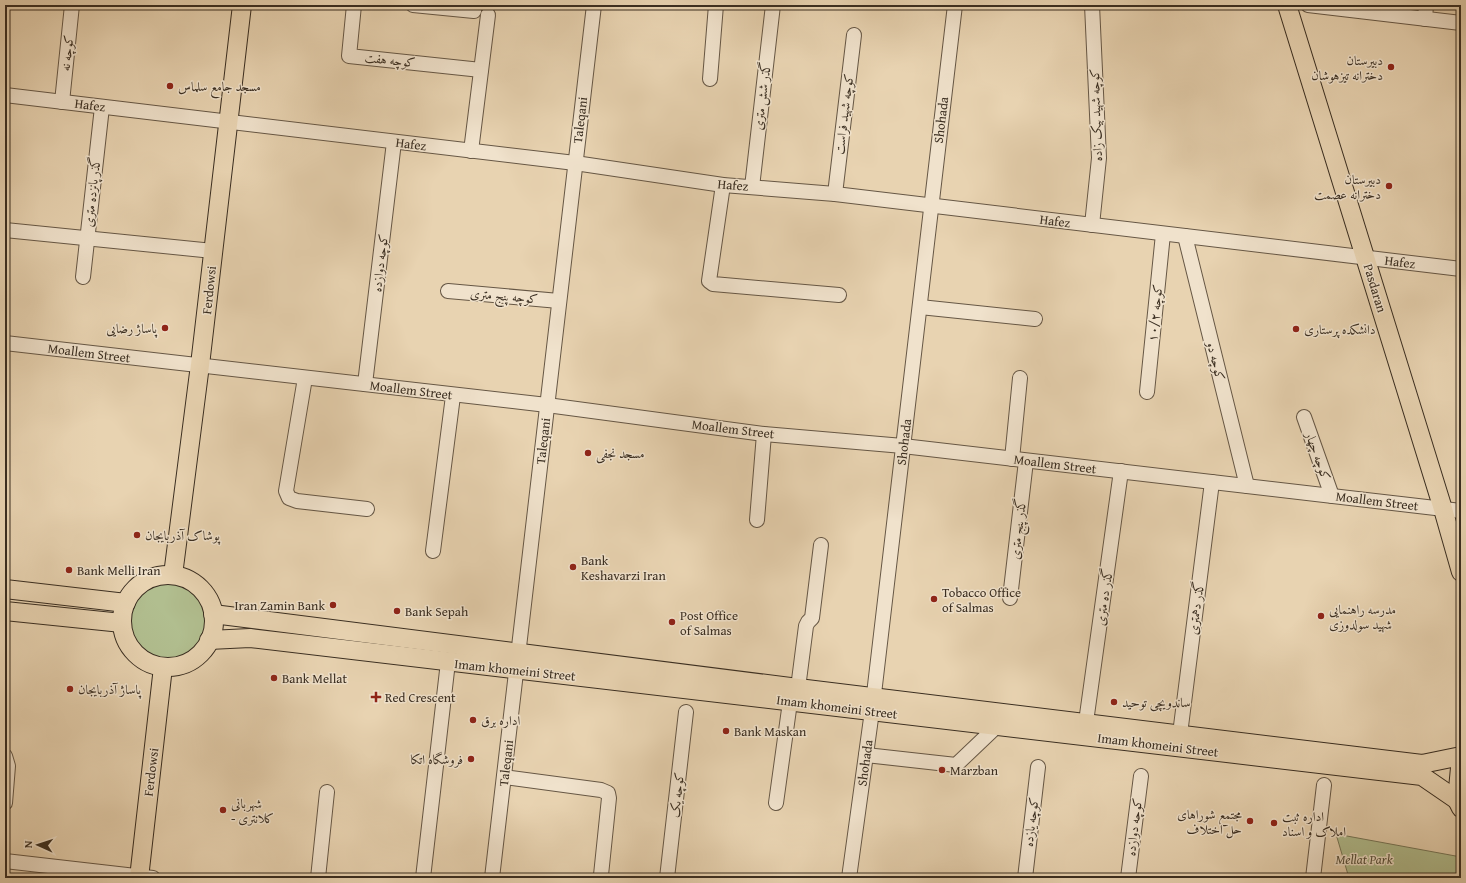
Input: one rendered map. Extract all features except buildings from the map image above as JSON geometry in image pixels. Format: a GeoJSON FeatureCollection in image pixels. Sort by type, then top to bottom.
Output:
{"type":"FeatureCollection","features":[{"type":"Feature","properties":{"kind":"main road","name":"Ferdowsi"},"geometry":{"type":"LineString","coordinates":[[173,576],[200,365],[242,5]]}},
{"type":"Feature","properties":{"kind":"main road","name":"Pasdaran"},"geometry":{"type":"LineString","coordinates":[[1287,5],[1366,258],[1461,572]]}},
{"type":"Feature","properties":{"kind":"main road"},"geometry":{"type":"LineString","coordinates":[[158,576],[173,576],[185,578],[195,584],[204,593],[213,614],[213,628],[209,640],[201,652],[190,661],[176,666],[163,667],[150,663],[139,657],[130,647],[124,636],[122,613],[133,590],[145,581],[158,576]]}},
{"type":"Feature","properties":{"kind":"main road"},"geometry":{"type":"LineString","coordinates":[[5,590],[126,602]]}},
{"type":"Feature","properties":{"kind":"main road"},"geometry":{"type":"LineString","coordinates":[[5,611],[122,623]]}},
{"type":"Feature","properties":{"kind":"main road","name":"Imam khomeini Street"},"geometry":{"type":"LineString","coordinates":[[213,614],[518,652],[794,695]]}},
{"type":"Feature","properties":{"kind":"main road","name":"Imam khomeini Street"},"geometry":{"type":"LineString","coordinates":[[209,640],[250,638],[516,669],[794,695],[873,704],[1086,722],[1422,764],[1461,757]]}},
{"type":"Feature","properties":{"kind":"main road","name":"Ferdowsi"},"geometry":{"type":"LineString","coordinates":[[144,878],[163,667]]}},
{"type":"Feature","properties":{"kind":"main road","name":"Imam khomeini Street"},"geometry":{"type":"LineString","coordinates":[[873,704],[997,726],[1422,776],[1459,804]]}},
{"type":"Feature","properties":{"kind":"main road"},"geometry":{"type":"LineString","coordinates":[[1459,804],[1461,757]]}},
{"type":"Feature","properties":{"kind":"street","name":"کوچه نه"},"geometry":{"type":"LineString","coordinates":[[62,102],[72,5]]}},
{"type":"Feature","properties":{"kind":"street","name":"کوچه هفت"},"geometry":{"type":"LineString","coordinates":[[354,5],[349,56],[481,70]]}},
{"type":"Feature","properties":{"kind":"street"},"geometry":{"type":"LineString","coordinates":[[413,5],[474,11]]}},
{"type":"Feature","properties":{"kind":"street","name":"Taleqani"},"geometry":{"type":"LineString","coordinates":[[492,878],[594,5]]}},
{"type":"Feature","properties":{"kind":"street"},"geometry":{"type":"LineString","coordinates":[[710,79],[716,5]]}},
{"type":"Feature","properties":{"kind":"street","name":"گذر شش متری"},"geometry":{"type":"LineString","coordinates":[[752,187],[773,5]]}},
{"type":"Feature","properties":{"kind":"street","name":"Shohada"},"geometry":{"type":"LineString","coordinates":[[849,878],[873,704],[955,5]]}},
{"type":"Feature","properties":{"kind":"street","name":"کوچه شهید بیک زاده"},"geometry":{"type":"LineString","coordinates":[[1092,5],[1099,158],[1092,225]]}},
{"type":"Feature","properties":{"kind":"street"},"geometry":{"type":"LineString","coordinates":[[1308,5],[1426,12],[1461,23]]}},
{"type":"Feature","properties":{"kind":"street"},"geometry":{"type":"LineString","coordinates":[[471,151],[488,15]]}},
{"type":"Feature","properties":{"kind":"street","name":"کوچه شهید فراست"},"geometry":{"type":"LineString","coordinates":[[835,194],[854,35]]}},
{"type":"Feature","properties":{"kind":"street","name":"Hafez"},"geometry":{"type":"LineString","coordinates":[[5,95],[575,163],[723,185],[835,194],[1461,269]]}},
{"type":"Feature","properties":{"kind":"street","name":"گذر پانزده متری"},"geometry":{"type":"LineString","coordinates":[[83,277],[102,106]]}},
{"type":"Feature","properties":{"kind":"street","name":"کوچه دوازده"},"geometry":{"type":"LineString","coordinates":[[365,384],[394,142]]}},
{"type":"Feature","properties":{"kind":"street"},"geometry":{"type":"LineString","coordinates":[[723,185],[708,282],[713,284],[839,295]]}},
{"type":"Feature","properties":{"kind":"street"},"geometry":{"type":"LineString","coordinates":[[5,230],[213,251]]}},
{"type":"Feature","properties":{"kind":"street","name":"کوچه ۱۰/۲"},"geometry":{"type":"LineString","coordinates":[[1147,392],[1163,234]]}},
{"type":"Feature","properties":{"kind":"street","name":"کوچه دو"},"geometry":{"type":"LineString","coordinates":[[1185,236],[1247,486]]}},
{"type":"Feature","properties":{"kind":"street","name":"کوچه پنج متری"},"geometry":{"type":"LineString","coordinates":[[448,291],[559,301]]}},
{"type":"Feature","properties":{"kind":"street"},"geometry":{"type":"LineString","coordinates":[[920,307],[1035,319]]}},
{"type":"Feature","properties":{"kind":"street","name":"Moallem Street"},"geometry":{"type":"LineString","coordinates":[[5,343],[365,384],[453,396],[547,405],[764,434],[903,446],[1461,511]]}},
{"type":"Feature","properties":{"kind":"street"},"geometry":{"type":"LineString","coordinates":[[305,378],[286,490],[289,498],[297,502],[367,509]]}},
{"type":"Feature","properties":{"kind":"street","name":"گذر پنج متری"},"geometry":{"type":"LineString","coordinates":[[1010,598],[1019,460],[1020,378]]}},
{"type":"Feature","properties":{"kind":"street"},"geometry":{"type":"LineString","coordinates":[[433,551],[453,396]]}},
{"type":"Feature","properties":{"kind":"street","name":"کوچه چهار"},"geometry":{"type":"LineString","coordinates":[[1304,417],[1332,496]]}},
{"type":"Feature","properties":{"kind":"street"},"geometry":{"type":"LineString","coordinates":[[757,520],[764,434]]}},
{"type":"Feature","properties":{"kind":"street","name":"گذر ده متری"},"geometry":{"type":"LineString","coordinates":[[1086,722],[1121,472]]}},
{"type":"Feature","properties":{"kind":"street","name":"گذر دهمتری"},"geometry":{"type":"LineString","coordinates":[[1180,734],[1212,482]]}},
{"type":"Feature","properties":{"kind":"street"},"geometry":{"type":"LineString","coordinates":[[776,803],[806,626],[812,618],[822,545]]}},
{"type":"Feature","properties":{"kind":"street"},"geometry":{"type":"LineString","coordinates":[[423,878],[448,662]]}},
{"type":"Feature","properties":{"kind":"street","name":"کوچه یک"},"geometry":{"type":"LineString","coordinates":[[667,878],[686,712]]}},
{"type":"Feature","properties":{"kind":"street"},"geometry":{"type":"LineString","coordinates":[[866,755],[956,765],[997,726]]}},
{"type":"Feature","properties":{"kind":"street"},"geometry":{"type":"LineString","coordinates":[[5,756],[8,766],[5,803]]}},
{"type":"Feature","properties":{"kind":"street","name":"کوچه یازده"},"geometry":{"type":"LineString","coordinates":[[1025,878],[1038,767]]}},
{"type":"Feature","properties":{"kind":"street","name":"کوچه دوازده"},"geometry":{"type":"LineString","coordinates":[[1128,878],[1141,776]]}},
{"type":"Feature","properties":{"kind":"street"},"geometry":{"type":"LineString","coordinates":[[504,777],[601,790],[608,793],[609,798],[601,875]]}},
{"type":"Feature","properties":{"kind":"street"},"geometry":{"type":"LineString","coordinates":[[1313,878],[1324,785]]}},
{"type":"Feature","properties":{"kind":"street"},"geometry":{"type":"LineString","coordinates":[[318,878],[327,792]]}},
{"type":"Feature","properties":{"kind":"street"},"geometry":{"type":"LineString","coordinates":[[5,861],[144,878]]}},
{"type":"Feature","properties":{"kind":"green space"},"geometry":{"type":"Polygon","coordinates":[[[167,582],[182,585],[189,589],[199,599],[203,606],[206,621],[203,636],[199,643],[189,653],[182,657],[167,660],[152,657],[145,653],[135,643],[131,636],[128,621],[131,606],[135,599],[145,589],[152,585],[167,582]]]}},
{"type":"Feature","properties":{"kind":"green space","name":"Mellat Park"},"geometry":{"type":"Polygon","coordinates":[[[1336,834],[1461,857],[1461,878],[1349,878],[1336,834]]]}},
{"type":"Feature","properties":{"kind":"place","name":"دبیرستان دخترانه تیزهوشان"},"geometry":{"type":"Point","coordinates":[1391,67]}},
{"type":"Feature","properties":{"kind":"place","name":"مسجد جامع سلماس"},"geometry":{"type":"Point","coordinates":[170,86]}},
{"type":"Feature","properties":{"kind":"place","name":"دبیرستان دخترانه عصمت"},"geometry":{"type":"Point","coordinates":[1389,186]}},
{"type":"Feature","properties":{"kind":"place","name":"پاساژ رضایی"},"geometry":{"type":"Point","coordinates":[165,328]}},
{"type":"Feature","properties":{"kind":"place","name":"دانشکده پرستاری"},"geometry":{"type":"Point","coordinates":[1296,329]}},
{"type":"Feature","properties":{"kind":"place","name":"مسجد نجفی"},"geometry":{"type":"Point","coordinates":[588,453]}},
{"type":"Feature","properties":{"kind":"place","name":"پوشاک آذربایجان"},"geometry":{"type":"Point","coordinates":[137,535]}},
{"type":"Feature","properties":{"kind":"place","name":"Bank Keshavarzi Iran"},"geometry":{"type":"Point","coordinates":[573,567]}},
{"type":"Feature","properties":{"kind":"place","name":"Bank Melli Iran"},"geometry":{"type":"Point","coordinates":[69,570]}},
{"type":"Feature","properties":{"kind":"place","name":"Tobacco Office of Salmas"},"geometry":{"type":"Point","coordinates":[934,599]}},
{"type":"Feature","properties":{"kind":"place","name":"Iran Zamin Bank"},"geometry":{"type":"Point","coordinates":[333,605]}},
{"type":"Feature","properties":{"kind":"place","name":"Bank Sepah"},"geometry":{"type":"Point","coordinates":[397,611]}},
{"type":"Feature","properties":{"kind":"place","name":"مدرسه راهنمایی شهید سولدوزی"},"geometry":{"type":"Point","coordinates":[1321,616]}},
{"type":"Feature","properties":{"kind":"place","name":"Post Office of Salmas"},"geometry":{"type":"Point","coordinates":[672,622]}},
{"type":"Feature","properties":{"kind":"place","name":"Bank Mellat"},"geometry":{"type":"Point","coordinates":[274,678]}},
{"type":"Feature","properties":{"kind":"place","name":"پاساژ آذربایجان"},"geometry":{"type":"Point","coordinates":[70,689]}},
{"type":"Feature","properties":{"kind":"place","name":"Red Crescent"},"geometry":{"type":"Point","coordinates":[376,697]}},
{"type":"Feature","properties":{"kind":"place","name":"ساندویچی توحید"},"geometry":{"type":"Point","coordinates":[1114,702]}},
{"type":"Feature","properties":{"kind":"place","name":"اداره برق"},"geometry":{"type":"Point","coordinates":[473,720]}},
{"type":"Feature","properties":{"kind":"place","name":"Bank Maskan"},"geometry":{"type":"Point","coordinates":[726,731]}},
{"type":"Feature","properties":{"kind":"place","name":"فروشگاه اتکا"},"geometry":{"type":"Point","coordinates":[471,759]}},
{"type":"Feature","properties":{"kind":"place","name":"Marzban"},"geometry":{"type":"Point","coordinates":[942,770]}},
{"type":"Feature","properties":{"kind":"place","name":"شهربانی - کلانتری"},"geometry":{"type":"Point","coordinates":[223,810]}},
{"type":"Feature","properties":{"kind":"place","name":"مجتمع شوراهای حل اختلاف"},"geometry":{"type":"Point","coordinates":[1250,821]}},
{"type":"Feature","properties":{"kind":"place","name":"اداره ثبت املاک و اسناد"},"geometry":{"type":"Point","coordinates":[1274,823]}}]}
